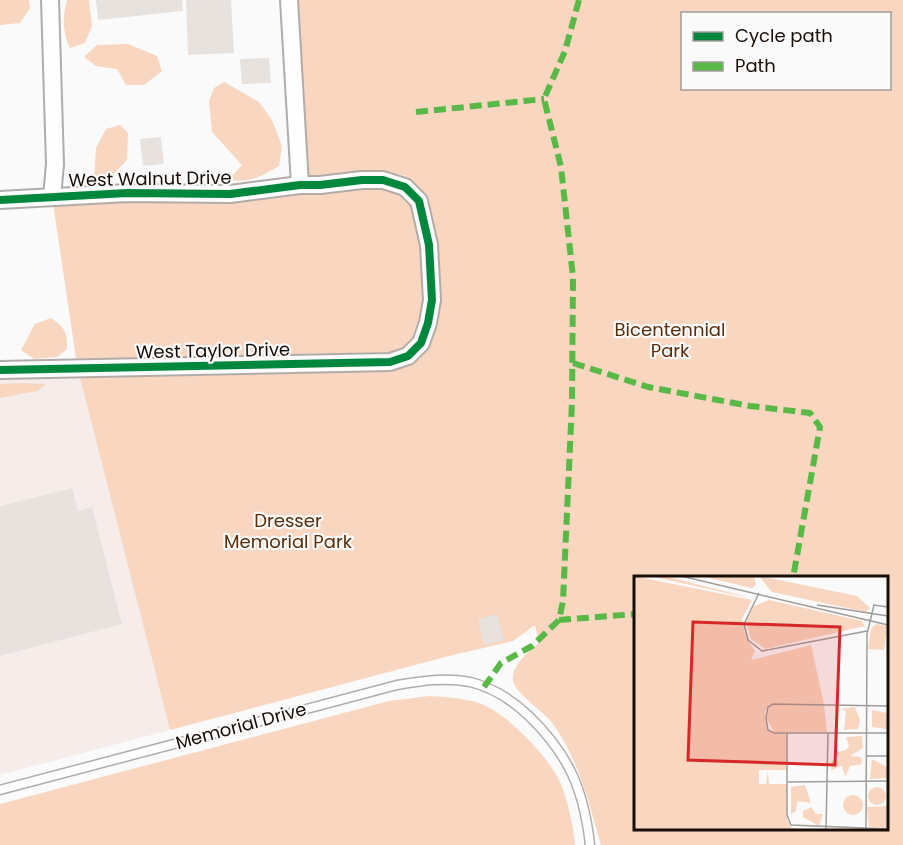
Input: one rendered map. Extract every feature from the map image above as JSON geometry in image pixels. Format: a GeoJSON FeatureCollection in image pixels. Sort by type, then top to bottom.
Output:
{"type":"FeatureCollection","features":[{"type":"Feature","properties":{"kind":"street"},"geometry":{"type":"LineString","coordinates":[[50,0],[55,164],[52,196]]}},
{"type":"Feature","properties":{"kind":"street"},"geometry":{"type":"LineString","coordinates":[[289,0],[300,185]]}},
{"type":"Feature","properties":{"kind":"street","name":"West Walnut Drive"},"geometry":{"type":"LineString","coordinates":[[0,200],[127,192],[230,194],[300,185],[383,180],[405,187],[419,201],[429,245],[432,300],[428,323],[421,343]]}},
{"type":"Feature","properties":{"kind":"street","name":"West Taylor Drive"},"geometry":{"type":"LineString","coordinates":[[0,370],[390,362],[408,356],[421,343]]}},
{"type":"Feature","properties":{"kind":"lane","name":"Memorial Drive"},"geometry":{"type":"LineString","coordinates":[[0,790],[397,685],[448,679],[470,682],[484,687],[514,703],[557,746],[571,771],[580,794],[590,845]]}},
{"type":"Feature","properties":{"kind":"shaded area"},"geometry":{"type":"Polygon","coordinates":[[[79,374],[170,730],[0,775],[0,376],[79,374]]]}},
{"type":"Feature","properties":{"kind":"green space"},"geometry":{"type":"Polygon","coordinates":[[[0,0],[29,0],[30,8],[20,23],[0,25],[0,0]]]}},
{"type":"Feature","properties":{"kind":"green space"},"geometry":{"type":"Polygon","coordinates":[[[67,0],[89,0],[92,26],[85,43],[70,48],[64,25],[67,0]]]}},
{"type":"Feature","properties":{"kind":"green space","name":"Bicentennial Park"},"geometry":{"type":"Polygon","coordinates":[[[297,0],[903,0],[903,845],[601,845],[582,782],[570,752],[553,724],[518,691],[513,680],[518,664],[539,643],[535,625],[513,641],[170,730],[79,374],[386,367],[434,330],[438,318],[438,301],[424,197],[416,185],[405,176],[385,173],[304,178],[297,0]]]}},
{"type":"Feature","properties":{"kind":"green space"},"geometry":{"type":"Polygon","coordinates":[[[128,44],[157,56],[162,71],[144,85],[126,85],[117,69],[96,66],[84,57],[97,45],[128,44]]]}},
{"type":"Feature","properties":{"kind":"green space"},"geometry":{"type":"Polygon","coordinates":[[[224,82],[259,102],[272,120],[282,146],[279,166],[255,178],[243,181],[228,180],[242,165],[212,132],[209,101],[214,88],[224,82]]]}},
{"type":"Feature","properties":{"kind":"green space"},"geometry":{"type":"Polygon","coordinates":[[[120,125],[128,133],[127,160],[111,177],[94,178],[96,148],[106,129],[120,125]]]}},
{"type":"Feature","properties":{"kind":"green space"},"geometry":{"type":"Polygon","coordinates":[[[382,187],[401,193],[412,207],[422,234],[427,295],[416,339],[403,350],[389,356],[77,365],[53,203],[382,187]]]}},
{"type":"Feature","properties":{"kind":"green space"},"geometry":{"type":"Polygon","coordinates":[[[51,318],[64,330],[67,349],[57,357],[34,359],[21,350],[35,324],[51,318]]]}},
{"type":"Feature","properties":{"kind":"green space"},"geometry":{"type":"Polygon","coordinates":[[[0,384],[46,384],[37,391],[0,398],[0,384]]]}},
{"type":"Feature","properties":{"kind":"green space"},"geometry":{"type":"Polygon","coordinates":[[[429,696],[479,703],[502,716],[526,737],[546,760],[560,782],[570,813],[575,845],[0,845],[0,804],[389,701],[429,696]]]}},
{"type":"Feature","properties":{"kind":"building"},"geometry":{"type":"Polygon","coordinates":[[[96,0],[182,0],[183,11],[98,20],[96,0]]]}},
{"type":"Feature","properties":{"kind":"building"},"geometry":{"type":"Polygon","coordinates":[[[186,0],[231,0],[234,53],[188,55],[186,0]]]}},
{"type":"Feature","properties":{"kind":"building"},"geometry":{"type":"Polygon","coordinates":[[[269,58],[271,83],[242,84],[240,59],[269,58]]]}},
{"type":"Feature","properties":{"kind":"building"},"geometry":{"type":"Polygon","coordinates":[[[161,137],[164,164],[143,166],[140,139],[161,137]]]}},
{"type":"Feature","properties":{"kind":"building"},"geometry":{"type":"Polygon","coordinates":[[[72,488],[78,511],[92,507],[122,624],[0,656],[0,506],[72,488]]]}},
{"type":"Feature","properties":{"kind":"building"},"geometry":{"type":"Polygon","coordinates":[[[497,614],[504,640],[484,645],[478,619],[497,614]]]}},
{"type":"Feature","properties":{"kind":"marked path"},"geometry":{"type":"LineString","coordinates":[[484,687],[501,663],[532,646],[559,620],[563,601],[572,402],[573,277],[561,167],[544,99],[565,51],[579,0]]}},
{"type":"Feature","properties":{"kind":"marked path"},"geometry":{"type":"LineString","coordinates":[[416,112],[544,99]]}},
{"type":"Feature","properties":{"kind":"marked path"},"geometry":{"type":"LineString","coordinates":[[573,363],[648,387],[750,406],[810,413],[820,427],[793,576]]}},
{"type":"Feature","properties":{"kind":"marked path"},"geometry":{"type":"LineString","coordinates":[[559,620],[634,614]]}},
{"type":"Feature","properties":{"kind":"cycle path"},"geometry":{"type":"LineString","coordinates":[[0,200],[127,193],[230,194],[300,185],[383,180],[405,187],[419,201],[429,245],[432,300],[428,323],[421,343],[408,356],[390,362],[0,370]]}},
{"type":"Feature","properties":{"kind":"park label","name":"Dresser Memorial Park"},"geometry":{"type":"Point","coordinates":[288,531]}}]}
